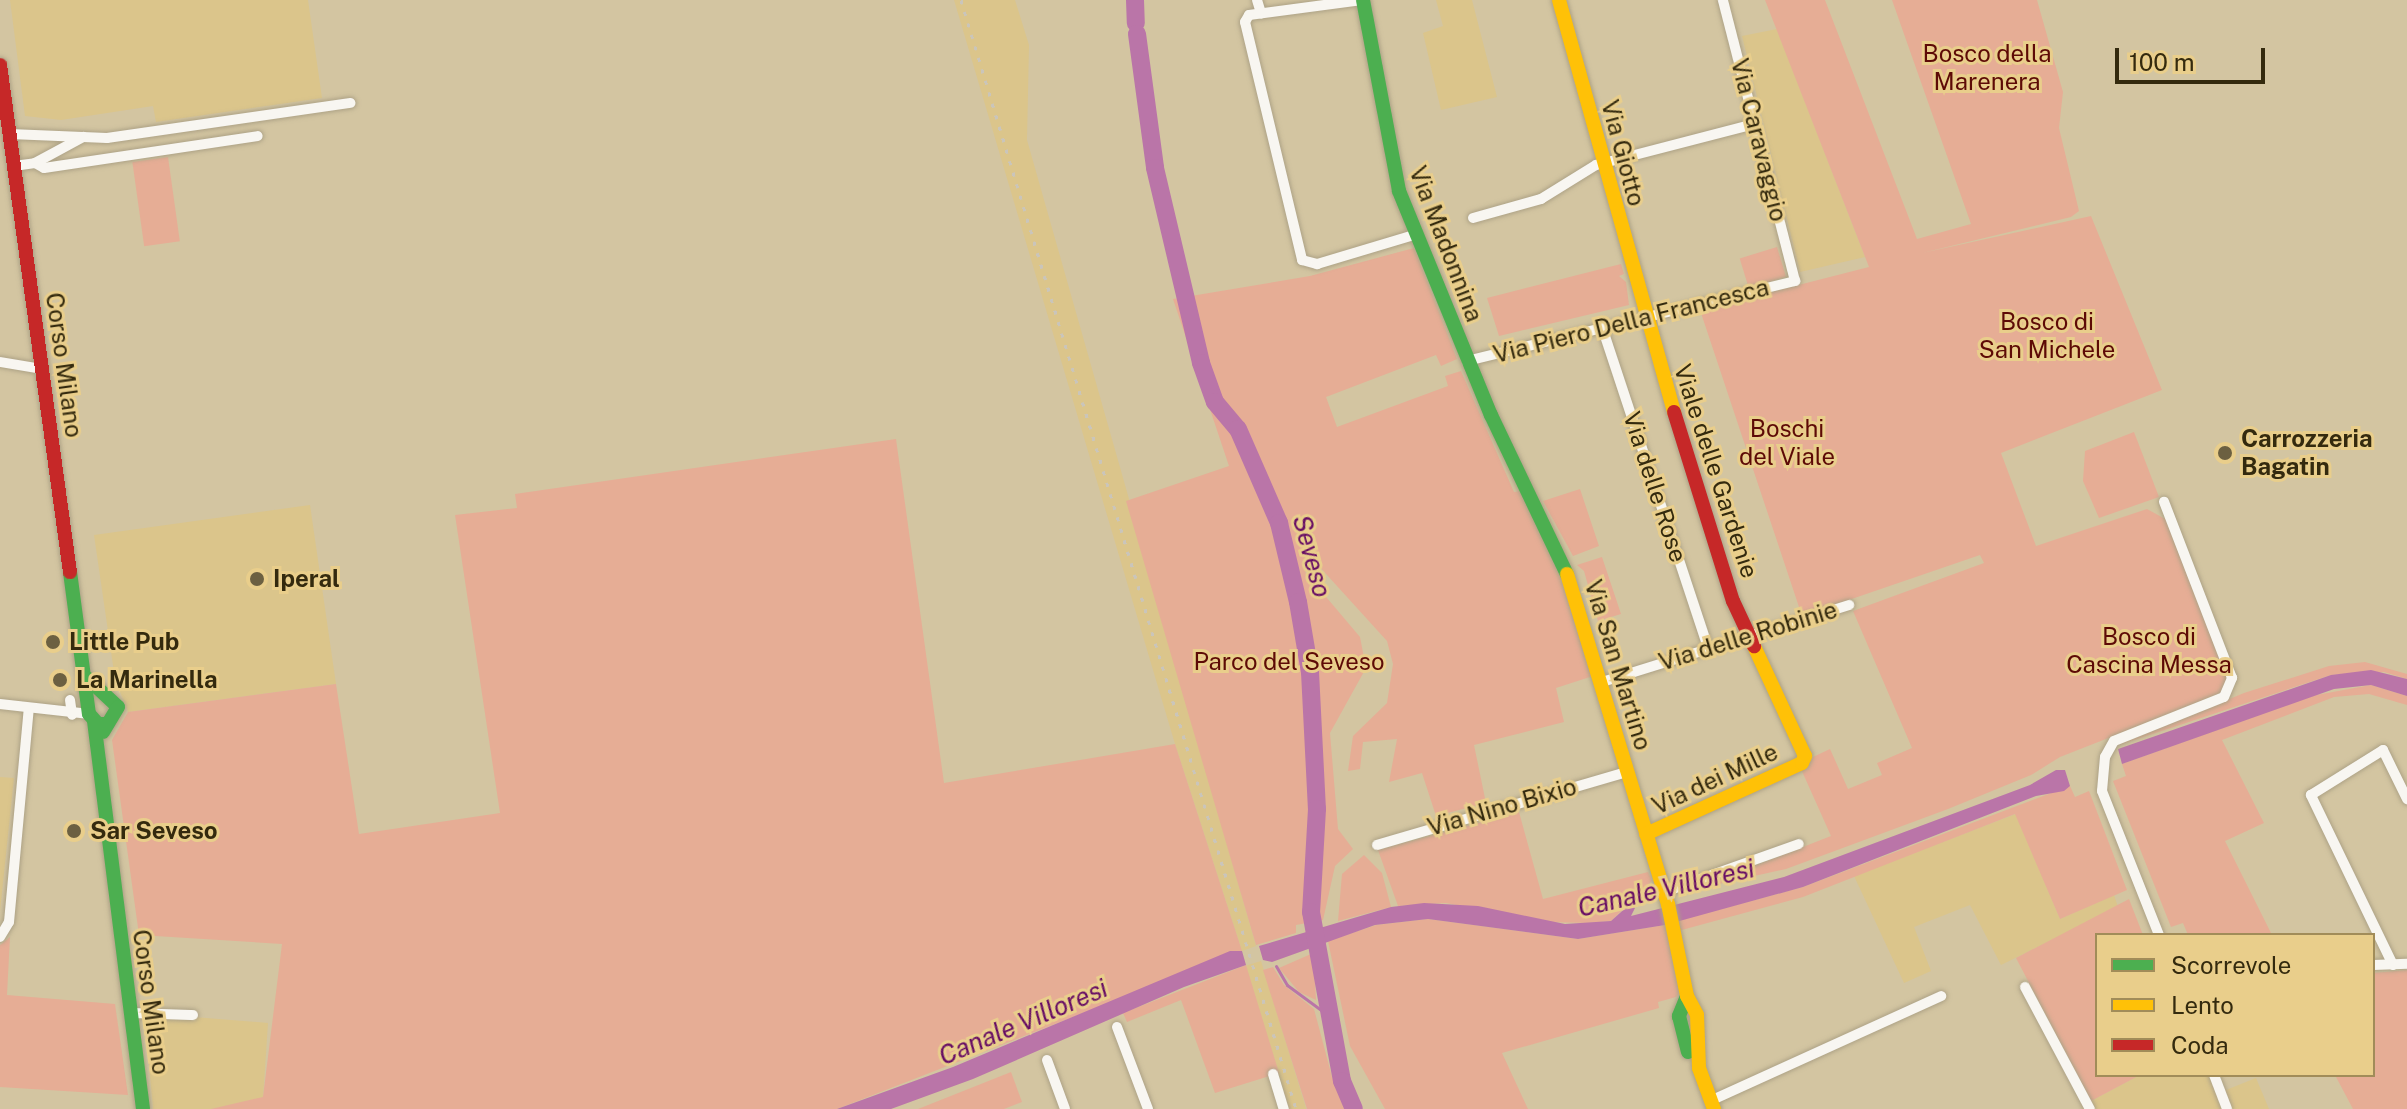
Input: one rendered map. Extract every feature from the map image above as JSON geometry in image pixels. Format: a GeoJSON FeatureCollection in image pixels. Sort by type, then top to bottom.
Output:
{"type":"FeatureCollection","features":[{"type":"Feature","properties":{"kind":"street"},"geometry":{"type":"LineString","coordinates":[[1257,0],[1261,13]]}},
{"type":"Feature","properties":{"kind":"street"},"geometry":{"type":"LineString","coordinates":[[1363,0],[1246,17],[1299,256],[1317,264],[1417,234]]}},
{"type":"Feature","properties":{"kind":"street","name":"Via Madonnina"},"geometry":{"type":"LineString","coordinates":[[1363,0],[1390,160],[1467,361]]}},
{"type":"Feature","properties":{"kind":"street","name":"Via Giotto"},"geometry":{"type":"LineString","coordinates":[[1559,0],[1644,317]]}},
{"type":"Feature","properties":{"kind":"street","name":"Via Caravaggio"},"geometry":{"type":"LineString","coordinates":[[1723,0],[1795,281]]}},
{"type":"Feature","properties":{"kind":"street","name":"Corso Milano"},"geometry":{"type":"LineString","coordinates":[[0,65],[84,672],[95,716],[96,759],[143,1109]]}},
{"type":"Feature","properties":{"kind":"street"},"geometry":{"type":"LineString","coordinates":[[10,134],[107,138],[351,103]]}},
{"type":"Feature","properties":{"kind":"street"},"geometry":{"type":"LineString","coordinates":[[1473,218],[1541,199],[1602,163],[1754,124]]}},
{"type":"Feature","properties":{"kind":"street"},"geometry":{"type":"LineString","coordinates":[[14,166],[35,163],[85,136]]}},
{"type":"Feature","properties":{"kind":"street"},"geometry":{"type":"LineString","coordinates":[[35,163],[44,168],[258,136]]}},
{"type":"Feature","properties":{"kind":"street","name":"Via Piero Della Francesca"},"geometry":{"type":"LineString","coordinates":[[1467,361],[1795,281]]}},
{"type":"Feature","properties":{"kind":"street","name":"Viale delle Gardenie"},"geometry":{"type":"LineString","coordinates":[[1644,317],[1733,601],[1753,636],[1804,748],[1802,763]]}},
{"type":"Feature","properties":{"kind":"street","name":"Via delle Rose"},"geometry":{"type":"LineString","coordinates":[[1602,327],[1708,648]]}},
{"type":"Feature","properties":{"kind":"street","name":"Via San Martino"},"geometry":{"type":"LineString","coordinates":[[1467,361],[1557,546],[1602,682],[1673,924],[1687,996],[1680,1019],[1710,1106]]}},
{"type":"Feature","properties":{"kind":"street"},"geometry":{"type":"LineString","coordinates":[[0,362],[42,369]]}},
{"type":"Feature","properties":{"kind":"street"},"geometry":{"type":"LineString","coordinates":[[2158,933],[2102,791],[2105,757],[2114,741],[2224,697],[2232,678],[2164,502]]}},
{"type":"Feature","properties":{"kind":"street","name":"Via delle Robinie"},"geometry":{"type":"LineString","coordinates":[[1602,682],[1849,605]]}},
{"type":"Feature","properties":{"kind":"street"},"geometry":{"type":"LineString","coordinates":[[0,704],[72,715],[95,716],[118,711],[113,699],[105,695],[84,672]]}},
{"type":"Feature","properties":{"kind":"street"},"geometry":{"type":"LineString","coordinates":[[95,716],[105,695]]}},
{"type":"Feature","properties":{"kind":"street"},"geometry":{"type":"LineString","coordinates":[[70,700],[72,715]]}},
{"type":"Feature","properties":{"kind":"street"},"geometry":{"type":"LineString","coordinates":[[0,937],[9,922],[29,708]]}},
{"type":"Feature","properties":{"kind":"street"},"geometry":{"type":"LineString","coordinates":[[2393,965],[2311,795],[2379,751],[2389,753],[2407,799]]}},
{"type":"Feature","properties":{"kind":"street","name":"Via dei Mille"},"geometry":{"type":"LineString","coordinates":[[1646,834],[1802,763]]}},
{"type":"Feature","properties":{"kind":"street","name":"Via Nino Bixio"},"geometry":{"type":"LineString","coordinates":[[1377,845],[1627,772]]}},
{"type":"Feature","properties":{"kind":"street"},"geometry":{"type":"LineString","coordinates":[[1666,898],[1799,844]]}},
{"type":"Feature","properties":{"kind":"street"},"geometry":{"type":"LineString","coordinates":[[2375,965],[2407,964]]}},
{"type":"Feature","properties":{"kind":"street"},"geometry":{"type":"LineString","coordinates":[[2025,987],[2090,1109]]}},
{"type":"Feature","properties":{"kind":"street"},"geometry":{"type":"LineString","coordinates":[[1710,1106],[1941,996]]}},
{"type":"Feature","properties":{"kind":"street"},"geometry":{"type":"LineString","coordinates":[[130,1013],[193,1015]]}},
{"type":"Feature","properties":{"kind":"street"},"geometry":{"type":"LineString","coordinates":[[1117,1027],[1148,1109]]}},
{"type":"Feature","properties":{"kind":"street"},"geometry":{"type":"LineString","coordinates":[[1047,1060],[1065,1109]]}},
{"type":"Feature","properties":{"kind":"street"},"geometry":{"type":"LineString","coordinates":[[1273,1074],[1284,1109]]}},
{"type":"Feature","properties":{"kind":"street"},"geometry":{"type":"LineString","coordinates":[[2215,1077],[2227,1109]]}},
{"type":"Feature","properties":{"kind":"shaded area"},"geometry":{"type":"Polygon","coordinates":[[[10,0],[308,0],[322,98],[156,122],[153,106],[61,120],[25,116],[10,0]]]}},
{"type":"Feature","properties":{"kind":"shaded area"},"geometry":{"type":"Polygon","coordinates":[[[954,0],[1015,0],[1029,45],[1027,140],[1256,946],[1242,951],[1175,744],[954,0]]]}},
{"type":"Feature","properties":{"kind":"shaded area"},"geometry":{"type":"Polygon","coordinates":[[[1436,0],[1472,0],[1497,97],[1441,110],[1423,33],[1443,26],[1436,0]]]}},
{"type":"Feature","properties":{"kind":"shaded area"},"geometry":{"type":"Polygon","coordinates":[[[1777,29],[1865,257],[1800,272],[1742,36],[1777,29]]]}},
{"type":"Feature","properties":{"kind":"shaded area"},"geometry":{"type":"Polygon","coordinates":[[[310,505],[336,684],[128,712],[115,679],[94,535],[310,505]]]}},
{"type":"Feature","properties":{"kind":"shaded area"},"geometry":{"type":"Polygon","coordinates":[[[2371,670],[2407,679],[2407,696],[2371,685],[2334,689],[2122,764],[2118,749],[2331,675],[2371,670]]]}},
{"type":"Feature","properties":{"kind":"shaded area"},"geometry":{"type":"Polygon","coordinates":[[[2056,770],[2065,770],[2070,786],[2064,791],[2036,796],[1803,887],[1665,925],[1578,939],[1428,919],[1375,925],[1272,962],[1263,960],[1259,946],[1391,907],[1424,903],[1478,906],[1565,924],[1611,921],[1630,904],[1635,908],[1631,916],[1784,877],[2030,785],[2056,770]]]}},
{"type":"Feature","properties":{"kind":"shaded area"},"geometry":{"type":"Polygon","coordinates":[[[0,777],[14,778],[0,911],[0,777]]]}},
{"type":"Feature","properties":{"kind":"shaded area"},"geometry":{"type":"Polygon","coordinates":[[[2016,814],[2060,919],[2114,895],[2118,907],[2001,965],[1970,905],[1914,927],[1931,971],[1904,983],[1854,876],[2016,814]]]}},
{"type":"Feature","properties":{"kind":"shaded area","name":"Canale Villoresi"},"geometry":{"type":"Polygon","coordinates":[[[1230,951],[1242,951],[1246,965],[1184,987],[973,1079],[891,1109],[837,1109],[953,1067],[1230,951]]]}},
{"type":"Feature","properties":{"kind":"shaded area"},"geometry":{"type":"Polygon","coordinates":[[[1261,961],[1306,1109],[1290,1109],[1246,966],[1261,961]]]}},
{"type":"Feature","properties":{"kind":"shaded area"},"geometry":{"type":"Polygon","coordinates":[[[144,1013],[268,1023],[263,1098],[211,1109],[153,1109],[144,1013]]]}},
{"type":"Feature","properties":{"kind":"shaded area"},"geometry":{"type":"Polygon","coordinates":[[[2136,1077],[2215,1077],[2221,1092],[2256,1078],[2269,1109],[2094,1109],[2091,1101],[2136,1077]]]}},
{"type":"Feature","properties":{"kind":"green space"},"geometry":{"type":"Polygon","coordinates":[[[1765,0],[1825,0],[1917,239],[1971,224],[1892,0],[2037,0],[2063,92],[2059,128],[2079,211],[2071,217],[1922,253],[2091,216],[2162,390],[2001,453],[2036,546],[2147,509],[2167,520],[2228,676],[2223,693],[2060,757],[2031,775],[1948,809],[1786,869],[1696,889],[1831,836],[1801,769],[1813,757],[1830,749],[1848,789],[1882,775],[1877,763],[1912,748],[1853,611],[1984,563],[1980,555],[1802,616],[1700,310],[1869,267],[1765,0]]]}},
{"type":"Feature","properties":{"kind":"green space"},"geometry":{"type":"Polygon","coordinates":[[[168,157],[180,241],[144,246],[132,162],[168,157]]]}},
{"type":"Feature","properties":{"kind":"green space"},"geometry":{"type":"Polygon","coordinates":[[[1777,247],[1786,277],[1749,288],[1740,258],[1777,247]]]}},
{"type":"Feature","properties":{"kind":"green space","name":"Parco del Seveso"},"geometry":{"type":"Polygon","coordinates":[[[1414,248],[1457,359],[1441,366],[1436,355],[1326,397],[1337,427],[1448,386],[1445,376],[1461,371],[1514,492],[1521,491],[1553,555],[1593,676],[1556,688],[1564,722],[1474,745],[1486,803],[1436,816],[1422,773],[1389,782],[1397,739],[1363,742],[1360,769],[1348,771],[1353,736],[1387,703],[1393,664],[1387,641],[1317,564],[1305,572],[1360,637],[1366,668],[1330,733],[1338,829],[1353,849],[1335,866],[1323,920],[1296,925],[1296,933],[1256,945],[1126,501],[1229,466],[1173,299],[1310,276],[1414,248]]]}},
{"type":"Feature","properties":{"kind":"green space"},"geometry":{"type":"Polygon","coordinates":[[[1621,264],[1624,274],[1619,276],[1626,282],[1629,305],[1499,336],[1487,298],[1621,264]]]}},
{"type":"Feature","properties":{"kind":"green space"},"geometry":{"type":"Polygon","coordinates":[[[2134,432],[2159,497],[2099,518],[2083,481],[2085,451],[2134,432]]]}},
{"type":"Feature","properties":{"kind":"green space"},"geometry":{"type":"Polygon","coordinates":[[[896,439],[944,783],[1175,744],[1242,951],[837,1109],[211,1109],[263,1097],[282,944],[139,935],[112,740],[128,712],[336,684],[359,834],[500,813],[455,515],[517,508],[515,494],[896,439]]]}},
{"type":"Feature","properties":{"kind":"green space"},"geometry":{"type":"Polygon","coordinates":[[[1580,489],[1599,546],[1573,556],[1543,501],[1580,489]]]}},
{"type":"Feature","properties":{"kind":"green space"},"geometry":{"type":"Polygon","coordinates":[[[1602,557],[1621,614],[1598,621],[1584,571],[1577,565],[1602,557]]]}},
{"type":"Feature","properties":{"kind":"green space"},"geometry":{"type":"Polygon","coordinates":[[[2365,662],[2407,674],[2407,679],[2384,672],[2331,675],[2116,746],[2244,693],[2329,666],[2365,662]]]}},
{"type":"Feature","properties":{"kind":"green space"},"geometry":{"type":"Polygon","coordinates":[[[2371,685],[2407,696],[2407,705],[2369,694],[2334,697],[2222,740],[2264,823],[2225,841],[2271,933],[2187,933],[2183,923],[2171,927],[2113,781],[2126,776],[2122,764],[2311,696],[2371,685]]]}},
{"type":"Feature","properties":{"kind":"green space"},"geometry":{"type":"Polygon","coordinates":[[[2070,786],[2075,797],[2089,791],[2127,890],[2060,919],[2015,814],[1803,897],[1678,931],[1676,921],[1803,887],[2070,786]]]}},
{"type":"Feature","properties":{"kind":"green space"},"geometry":{"type":"Polygon","coordinates":[[[1519,812],[1543,899],[1648,872],[1652,881],[1611,921],[1547,922],[1446,903],[1398,906],[1378,850],[1519,812]]]}},
{"type":"Feature","properties":{"kind":"green space"},"geometry":{"type":"Polygon","coordinates":[[[1364,855],[1382,873],[1391,907],[1338,921],[1342,874],[1364,855]]]}},
{"type":"Feature","properties":{"kind":"green space"},"geometry":{"type":"Polygon","coordinates":[[[2129,899],[2142,933],[2095,933],[2095,1077],[2136,1077],[2091,1101],[2016,958],[2129,899]]]}},
{"type":"Feature","properties":{"kind":"green space"},"geometry":{"type":"Polygon","coordinates":[[[1428,919],[1578,939],[1665,925],[1681,990],[1676,997],[1658,1002],[1659,1008],[1502,1053],[1528,1109],[1385,1109],[1350,1046],[1328,941],[1376,925],[1428,919]]]}},
{"type":"Feature","properties":{"kind":"green space"},"geometry":{"type":"Polygon","coordinates":[[[10,937],[7,995],[115,1004],[128,1095],[0,1087],[0,945],[10,937]]]}},
{"type":"Feature","properties":{"kind":"green space"},"geometry":{"type":"Polygon","coordinates":[[[1311,954],[1316,1000],[1299,992],[1279,968],[1311,954]]]}},
{"type":"Feature","properties":{"kind":"green space"},"geometry":{"type":"Polygon","coordinates":[[[1246,965],[1279,1073],[1215,1093],[1181,1000],[1127,1022],[1123,1013],[1246,965]]]}},
{"type":"Feature","properties":{"kind":"green space"},"geometry":{"type":"Polygon","coordinates":[[[1273,967],[1284,985],[1314,1009],[1332,1077],[1347,1109],[1307,1109],[1263,970],[1273,967]]]}},
{"type":"Feature","properties":{"kind":"green space"},"geometry":{"type":"Polygon","coordinates":[[[2407,970],[2407,1109],[2353,1109],[2336,1077],[2375,1077],[2375,973],[2407,970]]]}},
{"type":"Feature","properties":{"kind":"green space"},"geometry":{"type":"Polygon","coordinates":[[[1011,1072],[1022,1102],[1004,1109],[918,1109],[1011,1072]]]}},
{"type":"Feature","properties":{"kind":"waterway","name":"Seveso"},"geometry":{"type":"LineString","coordinates":[[1135,0],[1136,23]]}},
{"type":"Feature","properties":{"kind":"waterway","name":"Seveso"},"geometry":{"type":"LineString","coordinates":[[1137,34],[1155,168],[1201,363],[1215,402],[1238,429],[1279,523],[1298,602],[1310,672],[1317,809],[1311,912],[1342,1081],[1354,1109]]}},
{"type":"Feature","properties":{"kind":"waterway"},"geometry":{"type":"LineString","coordinates":[[1276,966],[1287,985],[1332,1018]]}},
{"type":"Feature","properties":{"kind":"railway"},"geometry":{"type":"LineString","coordinates":[[961,0],[1296,1109]]}},
{"type":"Feature","properties":{"kind":"traffic: fast"},"geometry":{"type":"LineString","coordinates":[[1363,0],[1399,191],[1491,415],[1567,574]]}},
{"type":"Feature","properties":{"kind":"traffic: fast"},"geometry":{"type":"LineString","coordinates":[[70,572],[89,714],[98,724],[107,724]]}},
{"type":"Feature","properties":{"kind":"traffic: fast"},"geometry":{"type":"LineString","coordinates":[[87,678],[118,707],[103,732]]}},
{"type":"Feature","properties":{"kind":"traffic: fast"},"geometry":{"type":"LineString","coordinates":[[94,721],[143,1109]]}},
{"type":"Feature","properties":{"kind":"traffic: fast"},"geometry":{"type":"LineString","coordinates":[[1687,996],[1679,1016],[1688,1052]]}},
{"type":"Feature","properties":{"kind":"traffic: slow"},"geometry":{"type":"LineString","coordinates":[[1559,0],[1674,412]]}},
{"type":"Feature","properties":{"kind":"traffic: slow"},"geometry":{"type":"LineString","coordinates":[[1567,574],[1668,904],[1687,996],[1697,1015],[1699,1068],[1714,1109]]}},
{"type":"Feature","properties":{"kind":"traffic: slow"},"geometry":{"type":"LineString","coordinates":[[1646,834],[1802,763],[1805,756],[1754,646]]}},
{"type":"Feature","properties":{"kind":"traffic: jam"},"geometry":{"type":"LineString","coordinates":[[0,65],[70,572]]}},
{"type":"Feature","properties":{"kind":"traffic: jam"},"geometry":{"type":"LineString","coordinates":[[1674,412],[1733,601],[1754,646]]}},
{"type":"Feature","properties":{"kind":"place","name":"Carrozzeria Bagatin"},"geometry":{"type":"Point","coordinates":[2225,453]}},
{"type":"Feature","properties":{"kind":"place","name":"Iperal"},"geometry":{"type":"Point","coordinates":[257,579]}},
{"type":"Feature","properties":{"kind":"place","name":"Little Pub"},"geometry":{"type":"Point","coordinates":[53,642]}},
{"type":"Feature","properties":{"kind":"place","name":"La Marinella"},"geometry":{"type":"Point","coordinates":[60,680]}},
{"type":"Feature","properties":{"kind":"place","name":"Sar Seveso"},"geometry":{"type":"Point","coordinates":[74,831]}},
{"type":"Feature","properties":{"kind":"park label","name":"Bosco della Marenera"},"geometry":{"type":"Point","coordinates":[1987,68]}},
{"type":"Feature","properties":{"kind":"park label","name":"Bosco di San Michele"},"geometry":{"type":"Point","coordinates":[2047,336]}},
{"type":"Feature","properties":{"kind":"park label","name":"Boschi del Viale"},"geometry":{"type":"Point","coordinates":[1787,443]}},
{"type":"Feature","properties":{"kind":"park label","name":"Bosco di Cascina Messa"},"geometry":{"type":"Point","coordinates":[2149,651]}}]}
